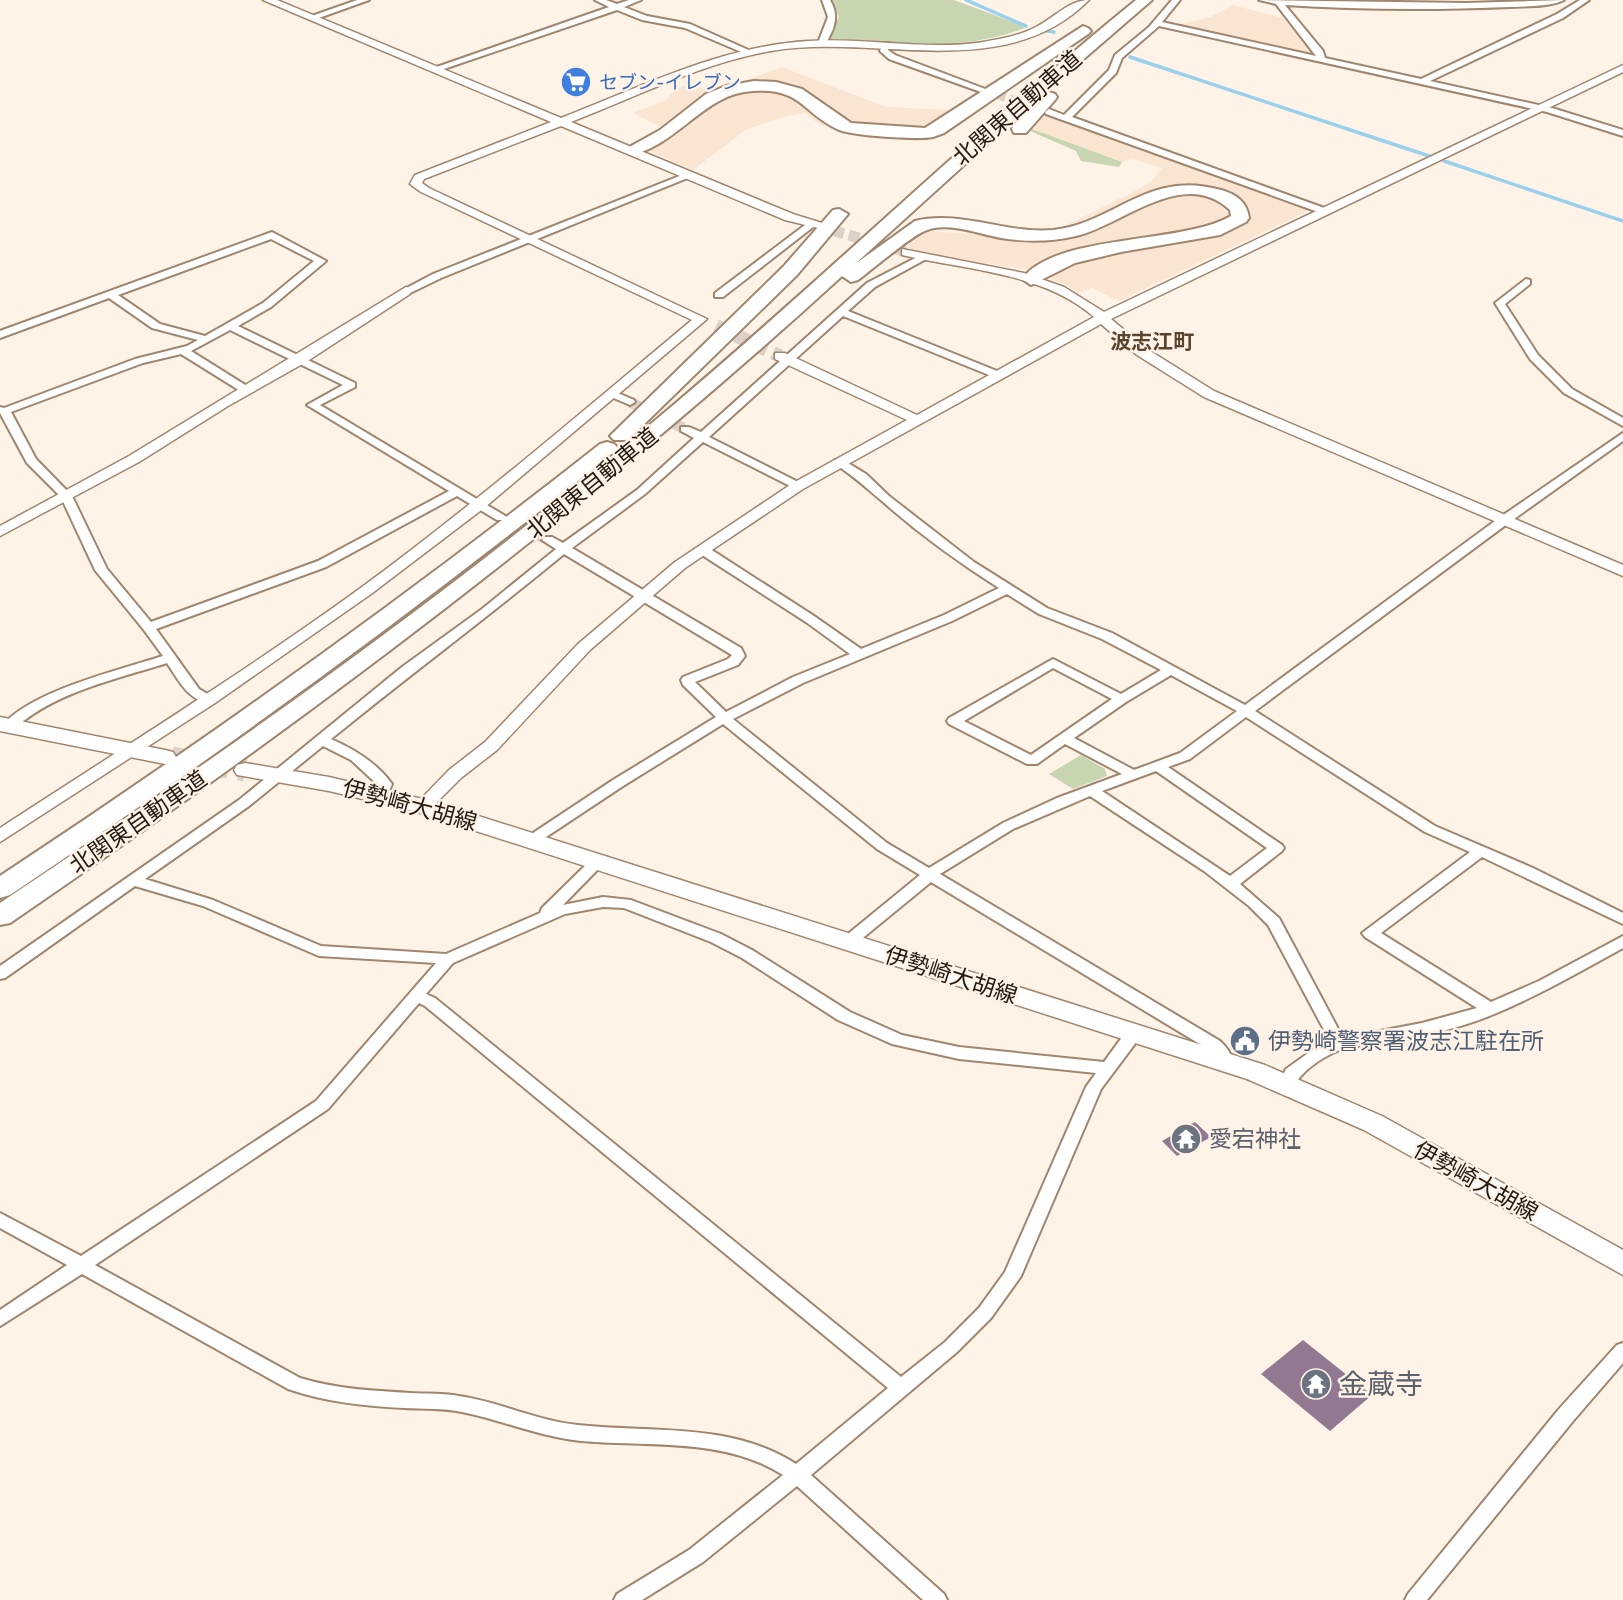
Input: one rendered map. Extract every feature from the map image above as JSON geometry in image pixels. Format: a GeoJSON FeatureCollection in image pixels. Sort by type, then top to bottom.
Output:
{"type":"FeatureCollection","features":[{"type":"Feature","properties":{"kind":"highway","name":"北関東自動車道"},"geometry":{"type":"LineString","coordinates":[[0,889],[307,677],[437,582],[621,436],[745,331],[977,122],[1125,0]]}},
{"type":"Feature","properties":{"kind":"highway","name":"北関東自動車道"},"geometry":{"type":"LineString","coordinates":[[0,916],[211,771],[458,590],[565,506],[721,374],[1037,88],[1146,0]]}},
{"type":"Feature","properties":{"kind":"highway"},"geometry":{"type":"LineString","coordinates":[[1020,129],[1055,90],[1146,0]]}},
{"type":"Feature","properties":{"kind":"highway"},"geometry":{"type":"LineString","coordinates":[[632,150],[668,133],[717,95],[744,87],[772,87],[796,92],[837,123],[848,128],[927,133],[938,129],[1094,24]]}},
{"type":"Feature","properties":{"kind":"highway"},"geometry":{"type":"LineString","coordinates":[[632,150],[672,135],[720,99],[746,90],[770,89],[791,94],[835,128]]}},
{"type":"Feature","properties":{"kind":"highway"},"geometry":{"type":"LineString","coordinates":[[1004,226],[1029,232],[1067,229],[1145,193],[1173,186],[1206,188],[1227,194],[1242,202],[1249,213],[1246,222],[1227,232],[1078,261],[1031,279]]}},
{"type":"Feature","properties":{"kind":"highway"},"geometry":{"type":"LineString","coordinates":[[721,374],[921,225],[943,222],[1032,235],[1062,234],[1081,229],[1151,195],[1178,190],[1211,193],[1230,200],[1239,209],[1240,218],[1236,223],[1220,230],[1078,256],[1038,273],[1031,279]]}},
{"type":"Feature","properties":{"kind":"highway"},"geometry":{"type":"LineString","coordinates":[[621,436],[790,271],[839,215]]}},
{"type":"Feature","properties":{"kind":"main road"},"geometry":{"type":"LineString","coordinates":[[5,725],[165,757]]}},
{"type":"Feature","properties":{"kind":"main road","name":"伊勢崎大胡線"},"geometry":{"type":"LineString","coordinates":[[245,770],[381,795],[423,806],[1223,1061],[1286,1085],[1373,1124],[1623,1264]]}},
{"type":"Feature","properties":{"kind":"street"},"geometry":{"type":"LineString","coordinates":[[268,0],[815,225]]}},
{"type":"Feature","properties":{"kind":"street"},"geometry":{"type":"LineString","coordinates":[[313,17],[365,0]]}},
{"type":"Feature","properties":{"kind":"street"},"geometry":{"type":"LineString","coordinates":[[599,0],[645,18],[687,26],[749,52]]}},
{"type":"Feature","properties":{"kind":"street"},"geometry":{"type":"LineString","coordinates":[[435,69],[637,0]]}},
{"type":"Feature","properties":{"kind":"street"},"geometry":{"type":"LineString","coordinates":[[822,43],[834,20],[825,0]]}},
{"type":"Feature","properties":{"kind":"street"},"geometry":{"type":"LineString","coordinates":[[716,327],[425,190],[416,182],[426,173],[749,52],[822,43],[958,47],[1009,40],[1037,31],[1084,0]]}},
{"type":"Feature","properties":{"kind":"street"},"geometry":{"type":"LineString","coordinates":[[1065,119],[1113,71],[1118,57],[1157,23],[1176,0]]}},
{"type":"Feature","properties":{"kind":"street"},"geometry":{"type":"LineString","coordinates":[[1263,0],[1346,5],[1507,5],[1560,0]]}},
{"type":"Feature","properties":{"kind":"street"},"geometry":{"type":"LineString","coordinates":[[1421,82],[1560,16],[1585,0]]}},
{"type":"Feature","properties":{"kind":"street"},"geometry":{"type":"LineString","coordinates":[[1278,1],[1320,53],[1321,60]]}},
{"type":"Feature","properties":{"kind":"street"},"geometry":{"type":"LineString","coordinates":[[1157,23],[1540,108],[1623,133]]}},
{"type":"Feature","properties":{"kind":"street"},"geometry":{"type":"LineString","coordinates":[[886,45],[884,51],[892,57],[984,90]]}},
{"type":"Feature","properties":{"kind":"street"},"geometry":{"type":"LineString","coordinates":[[423,806],[455,774],[491,746],[584,647],[643,596],[703,550],[798,486],[1102,318],[1623,68]]}},
{"type":"Feature","properties":{"kind":"street"},"geometry":{"type":"LineString","coordinates":[[1049,112],[1324,211]]}},
{"type":"Feature","properties":{"kind":"street"},"geometry":{"type":"LineString","coordinates":[[0,532],[134,460],[301,359],[406,291],[437,276],[690,175]]}},
{"type":"Feature","properties":{"kind":"street"},"geometry":{"type":"LineString","coordinates":[[719,295],[815,225]]}},
{"type":"Feature","properties":{"kind":"street"},"geometry":{"type":"LineString","coordinates":[[0,335],[272,235],[321,261],[267,306],[206,339],[182,350],[139,361],[2,411],[31,461],[66,496],[101,570],[149,627],[194,692],[209,699]]}},
{"type":"Feature","properties":{"kind":"street"},"geometry":{"type":"LineString","coordinates":[[906,252],[1031,279],[1073,296],[1142,352],[1209,394],[1623,571]]}},
{"type":"Feature","properties":{"kind":"street"},"geometry":{"type":"LineString","coordinates":[[0,974],[279,775],[407,670],[525,583],[563,549],[633,498],[701,439],[785,358],[871,285],[923,257]]}},
{"type":"Feature","properties":{"kind":"street"},"geometry":{"type":"LineString","coordinates":[[1526,282],[1500,303],[1534,357],[1568,391],[1623,423]]}},
{"type":"Feature","properties":{"kind":"street"},"geometry":{"type":"LineString","coordinates":[[110,294],[156,326],[206,339]]}},
{"type":"Feature","properties":{"kind":"street"},"geometry":{"type":"LineString","coordinates":[[842,312],[998,375]]}},
{"type":"Feature","properties":{"kind":"street"},"geometry":{"type":"LineString","coordinates":[[0,836],[209,699],[366,591],[480,505],[701,319]]}},
{"type":"Feature","properties":{"kind":"street"},"geometry":{"type":"LineString","coordinates":[[230,326],[351,385],[312,405],[501,517]]}},
{"type":"Feature","properties":{"kind":"street"},"geometry":{"type":"LineString","coordinates":[[182,350],[246,390]]}},
{"type":"Feature","properties":{"kind":"street"},"geometry":{"type":"LineString","coordinates":[[785,358],[915,419]]}},
{"type":"Feature","properties":{"kind":"street"},"geometry":{"type":"LineString","coordinates":[[614,394],[630,402]]}},
{"type":"Feature","properties":{"kind":"street"},"geometry":{"type":"LineString","coordinates":[[685,429],[798,486]]}},
{"type":"Feature","properties":{"kind":"street"},"geometry":{"type":"LineString","coordinates":[[848,942],[929,875],[1008,827],[1091,790],[1185,756],[1503,521],[1623,436]]}},
{"type":"Feature","properties":{"kind":"street"},"geometry":{"type":"LineString","coordinates":[[839,462],[862,477],[959,557],[1051,615],[1107,636],[1244,711],[1430,829],[1544,879],[1623,919]]}},
{"type":"Feature","properties":{"kind":"street"},"geometry":{"type":"LineString","coordinates":[[149,627],[322,564],[457,491]]}},
{"type":"Feature","properties":{"kind":"street"},"geometry":{"type":"LineString","coordinates":[[548,540],[643,596],[658,601],[738,653],[733,662],[688,680],[724,718],[882,846],[1214,1045],[1222,1053],[1223,1061]]}},
{"type":"Feature","properties":{"kind":"street"},"geometry":{"type":"LineString","coordinates":[[703,550],[860,655]]}},
{"type":"Feature","properties":{"kind":"street"},"geometry":{"type":"LineString","coordinates":[[532,840],[724,718],[798,680],[948,618],[1007,589]]}},
{"type":"Feature","properties":{"kind":"street"},"geometry":{"type":"LineString","coordinates":[[5,725],[31,709],[108,677],[169,659]]}},
{"type":"Feature","properties":{"kind":"street"},"geometry":{"type":"LineString","coordinates":[[1121,699],[1053,663],[954,722],[1032,761],[1121,699],[1170,670]]}},
{"type":"Feature","properties":{"kind":"street"},"geometry":{"type":"LineString","coordinates":[[1064,738],[1132,774]]}},
{"type":"Feature","properties":{"kind":"street"},"geometry":{"type":"LineString","coordinates":[[320,740],[343,750],[373,771],[385,784],[381,795]]}},
{"type":"Feature","properties":{"kind":"street"},"geometry":{"type":"LineString","coordinates":[[1158,766],[1277,848],[1230,884]]}},
{"type":"Feature","properties":{"kind":"street"},"geometry":{"type":"LineString","coordinates":[[1091,790],[1230,884],[1274,922],[1339,1044]]}},
{"type":"Feature","properties":{"kind":"street"},"geometry":{"type":"LineString","coordinates":[[1480,851],[1370,933],[1491,1009]]}},
{"type":"Feature","properties":{"kind":"street"},"geometry":{"type":"LineString","coordinates":[[538,920],[598,861]]}},
{"type":"Feature","properties":{"kind":"street"},"geometry":{"type":"LineString","coordinates":[[134,881],[208,903],[318,950],[448,959],[580,905],[616,901],[716,938],[747,954],[845,1016],[898,1040],[959,1053],[1106,1068]]}},
{"type":"Feature","properties":{"kind":"street"},"geometry":{"type":"LineString","coordinates":[[1286,1085],[1292,1073],[1324,1050],[1339,1044],[1422,1029],[1491,1009],[1544,985],[1623,941]]}},
{"type":"Feature","properties":{"kind":"street"},"geometry":{"type":"LineString","coordinates":[[0,1319],[322,1105],[418,997],[448,959]]}},
{"type":"Feature","properties":{"kind":"street"},"geometry":{"type":"LineString","coordinates":[[418,997],[440,1010],[901,1388]]}},
{"type":"Feature","properties":{"kind":"street"},"geometry":{"type":"LineString","coordinates":[[624,1600],[696,1556],[797,1475],[977,1321],[1012,1276],[1085,1106],[1106,1068],[1133,1033]]}},
{"type":"Feature","properties":{"kind":"street"},"geometry":{"type":"LineString","coordinates":[[0,1220],[295,1384],[322,1393],[461,1404],[527,1423],[576,1433],[740,1447],[774,1457],[937,1600]]}},
{"type":"Feature","properties":{"kind":"street"},"geometry":{"type":"LineString","coordinates":[[1415,1600],[1566,1415],[1623,1350]]}},
{"type":"Feature","properties":{"kind":"shaded area"},"geometry":{"type":"Polygon","coordinates":[[[1233,5],[1283,18],[1314,54],[1178,25],[1213,16],[1233,5]]]}},
{"type":"Feature","properties":{"kind":"shaded area"},"geometry":{"type":"Polygon","coordinates":[[[782,67],[886,107],[950,110],[927,126],[844,125],[839,122],[822,126],[805,113],[788,116],[747,129],[693,170],[630,143],[652,137],[665,129],[633,113],[666,100],[676,89],[686,85],[715,91],[782,67]]]}},
{"type":"Feature","properties":{"kind":"shaded area"},"geometry":{"type":"Polygon","coordinates":[[[1043,114],[1305,208],[1306,212],[1119,301],[1092,288],[1078,293],[1066,285],[1029,270],[922,253],[909,248],[910,241],[931,231],[995,236],[1003,235],[1017,227],[1048,230],[1063,227],[1137,190],[1154,179],[1162,168],[1133,159],[1122,162],[1032,129],[1043,114]]]}},
{"type":"Feature","properties":{"kind":"green space"},"geometry":{"type":"Polygon","coordinates":[[[830,0],[954,0],[1027,27],[1003,35],[953,43],[827,39],[839,17],[830,0]]]}},
{"type":"Feature","properties":{"kind":"green space"},"geometry":{"type":"Polygon","coordinates":[[[1032,129],[1122,162],[1119,167],[1081,161],[1076,151],[1030,131],[1032,129]]]}},
{"type":"Feature","properties":{"kind":"green space"},"geometry":{"type":"Polygon","coordinates":[[[1081,755],[1105,769],[1107,776],[1073,789],[1049,774],[1081,755]]]}},
{"type":"Feature","properties":{"kind":"building","name":"愛宕神社"},"geometry":{"type":"Polygon","coordinates":[[[1195,1122],[1211,1137],[1177,1156],[1162,1141],[1195,1122]]]}},
{"type":"Feature","properties":{"kind":"building","name":"金蔵寺"},"geometry":{"type":"Polygon","coordinates":[[[1303,1340],[1372,1395],[1330,1431],[1261,1374],[1303,1340]]]}},
{"type":"Feature","properties":{"kind":"waterway"},"geometry":{"type":"LineString","coordinates":[[966,0],[1026,26]]}},
{"type":"Feature","properties":{"kind":"waterway"},"geometry":{"type":"LineString","coordinates":[[1047,31],[1054,32]]}},
{"type":"Feature","properties":{"kind":"waterway"},"geometry":{"type":"LineString","coordinates":[[1130,57],[1429,156]]}},
{"type":"Feature","properties":{"kind":"waterway"},"geometry":{"type":"LineString","coordinates":[[1444,161],[1623,221]]}},
{"type":"Feature","properties":{"kind":"tunnel"},"geometry":{"type":"LineString","coordinates":[[984,90],[1049,112]]}},
{"type":"Feature","properties":{"kind":"tunnel"},"geometry":{"type":"LineString","coordinates":[[818,226],[906,252]]}},
{"type":"Feature","properties":{"kind":"tunnel"},"geometry":{"type":"LineString","coordinates":[[716,326],[780,356]]}},
{"type":"Feature","properties":{"kind":"tunnel"},"geometry":{"type":"LineString","coordinates":[[630,402],[685,429]]}},
{"type":"Feature","properties":{"kind":"tunnel"},"geometry":{"type":"LineString","coordinates":[[505,519],[548,540]]}},
{"type":"Feature","properties":{"kind":"tunnel"},"geometry":{"type":"LineString","coordinates":[[172,758],[245,770]]}},
{"type":"Feature","properties":{"kind":"place","name":"セブン-イレブン"},"geometry":{"type":"Point","coordinates":[576,82]}},
{"type":"Feature","properties":{"kind":"place","name":"伊勢崎警察署波志江駐在所"},"geometry":{"type":"Point","coordinates":[1245,1041]}},
{"type":"Feature","properties":{"kind":"place","name":"愛宕神社"},"geometry":{"type":"Point","coordinates":[1186,1139]}},
{"type":"Feature","properties":{"kind":"place","name":"金蔵寺"},"geometry":{"type":"Point","coordinates":[1316,1384]}},
{"type":"Feature","properties":{"kind":"district","name":"波志江町"},"geometry":{"type":"Point","coordinates":[1152,342]}}]}
